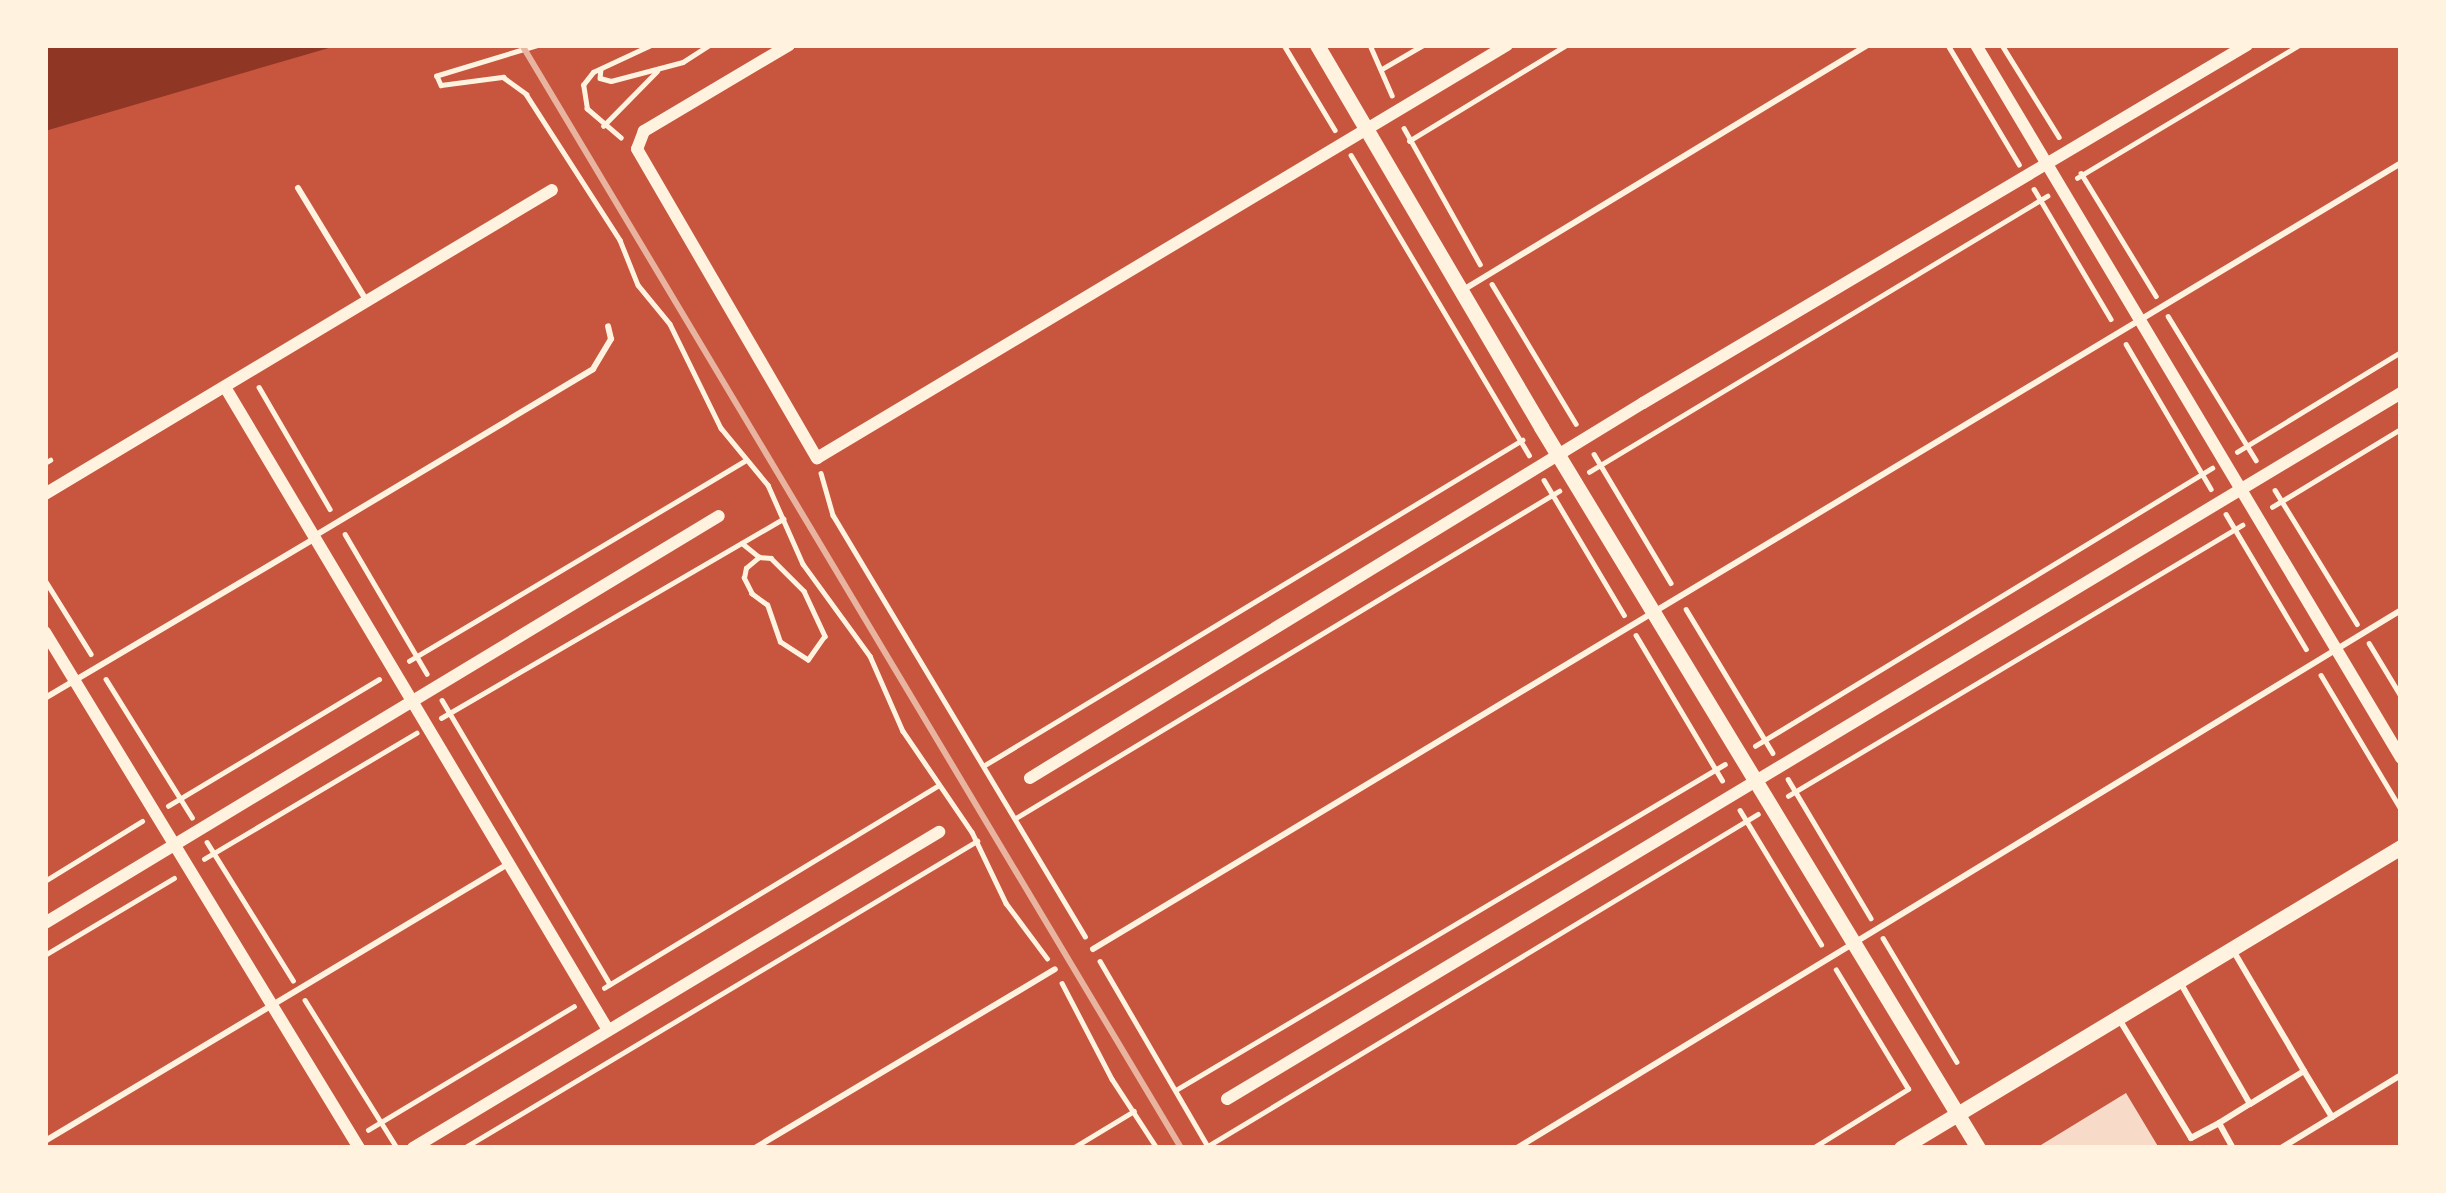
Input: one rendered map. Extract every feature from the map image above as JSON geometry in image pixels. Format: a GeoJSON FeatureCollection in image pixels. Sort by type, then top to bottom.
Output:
{"type":"FeatureCollection","features":[{"type":"Feature","properties":{"kind":"street"},"geometry":{"type":"LineString","coordinates":[[789,45],[644,131],[637,149],[817,458],[1507,45]]}},
{"type":"Feature","properties":{"kind":"street"},"geometry":{"type":"LineString","coordinates":[[1317,45],[1541,428],[1978,1148]]}},
{"type":"Feature","properties":{"kind":"street"},"geometry":{"type":"LineString","coordinates":[[1976,45],[2401,758]]}},
{"type":"Feature","properties":{"kind":"street"},"geometry":{"type":"LineString","coordinates":[[1030,778],[1585,439],[2247,45]]}},
{"type":"Feature","properties":{"kind":"street"},"geometry":{"type":"LineString","coordinates":[[45,494],[552,190]]}},
{"type":"Feature","properties":{"kind":"street"},"geometry":{"type":"LineString","coordinates":[[225,387],[409,703],[608,1030]]}},
{"type":"Feature","properties":{"kind":"street"},"geometry":{"type":"LineString","coordinates":[[1227,1099],[2401,393]]}},
{"type":"Feature","properties":{"kind":"street"},"geometry":{"type":"LineString","coordinates":[[45,922],[719,516]]}},
{"type":"Feature","properties":{"kind":"street"},"geometry":{"type":"LineString","coordinates":[[45,632],[357,1143]]}},
{"type":"Feature","properties":{"kind":"street"},"geometry":{"type":"LineString","coordinates":[[413,1148],[939,832]]}},
{"type":"Feature","properties":{"kind":"street"},"geometry":{"type":"LineString","coordinates":[[1900,1148],[2401,848]]}},
{"type":"Feature","properties":{"kind":"lane"},"geometry":{"type":"LineString","coordinates":[[1460,292],[1868,45]]}},
{"type":"Feature","properties":{"kind":"lane"},"geometry":{"type":"LineString","coordinates":[[1093,949],[2401,163]]}},
{"type":"Feature","properties":{"kind":"lane"},"geometry":{"type":"LineString","coordinates":[[298,188],[368,301]]}},
{"type":"Feature","properties":{"kind":"lane"},"geometry":{"type":"LineString","coordinates":[[45,698],[425,475],[592,369],[610,339],[608,326]]}},
{"type":"Feature","properties":{"kind":"lane"},"geometry":{"type":"LineString","coordinates":[[1517,1148],[1856,946],[2401,610]]}},
{"type":"Feature","properties":{"kind":"lane"},"geometry":{"type":"LineString","coordinates":[[45,1141],[508,864]]}},
{"type":"Feature","properties":{"kind":"lane"},"geometry":{"type":"LineString","coordinates":[[2232,949],[2332,1117]]}},
{"type":"Feature","properties":{"kind":"lane"},"geometry":{"type":"LineString","coordinates":[[755,1148],[1055,969]]}},
{"type":"Feature","properties":{"kind":"lane"},"geometry":{"type":"LineString","coordinates":[[2179,981],[2250,1104]]}},
{"type":"Feature","properties":{"kind":"lane"},"geometry":{"type":"LineString","coordinates":[[2118,1017],[2191,1138],[2304,1071]]}},
{"type":"Feature","properties":{"kind":"lane"},"geometry":{"type":"LineString","coordinates":[[2281,1148],[2401,1075]]}},
{"type":"Feature","properties":{"kind":"lane"},"geometry":{"type":"LineString","coordinates":[[2218,1123],[2233,1148]]}},
{"type":"Feature","properties":{"kind":"path"},"geometry":{"type":"LineString","coordinates":[[539,45],[437,76],[441,85],[503,77],[526,94],[620,239],[638,285],[670,324],[721,428],[768,485],[814,581],[870,656],[880,688],[977,841],[1006,903],[1055,969],[1157,1148]]}},
{"type":"Feature","properties":{"kind":"path"},"geometry":{"type":"LineString","coordinates":[[637,149],[603,125],[582,95],[583,86],[601,69],[651,45]]}},
{"type":"Feature","properties":{"kind":"path"},"geometry":{"type":"LineString","coordinates":[[601,69],[600,78],[611,81],[661,67],[708,45]]}},
{"type":"Feature","properties":{"kind":"path"},"geometry":{"type":"LineString","coordinates":[[1284,45],[1908,1089],[1813,1148]]}},
{"type":"Feature","properties":{"kind":"path"},"geometry":{"type":"LineString","coordinates":[[1370,45],[1408,141],[1957,1062]]}},
{"type":"Feature","properties":{"kind":"path"},"geometry":{"type":"LineString","coordinates":[[1382,69],[1423,45]]}},
{"type":"Feature","properties":{"kind":"path"},"geometry":{"type":"LineString","coordinates":[[1408,141],[1567,45]]}},
{"type":"Feature","properties":{"kind":"path"},"geometry":{"type":"LineString","coordinates":[[1948,45],[2401,809]]}},
{"type":"Feature","properties":{"kind":"path"},"geometry":{"type":"LineString","coordinates":[[2002,45],[2401,696]]}},
{"type":"Feature","properties":{"kind":"path"},"geometry":{"type":"LineString","coordinates":[[1016,818],[2299,45]]}},
{"type":"Feature","properties":{"kind":"path"},"geometry":{"type":"LineString","coordinates":[[603,125],[661,67]]}},
{"type":"Feature","properties":{"kind":"path"},"geometry":{"type":"LineString","coordinates":[[1176,1090],[1765,740],[2401,352]]}},
{"type":"Feature","properties":{"kind":"path"},"geometry":{"type":"LineString","coordinates":[[985,765],[1567,410]]}},
{"type":"Feature","properties":{"kind":"path"},"geometry":{"type":"LineString","coordinates":[[817,458],[833,514],[1209,1147],[2401,429]]}},
{"type":"Feature","properties":{"kind":"path"},"geometry":{"type":"LineString","coordinates":[[742,543],[759,557],[771,558],[805,591],[825,636],[808,660],[780,642],[767,605],[752,594],[744,578],[746,568],[759,557]]}},
{"type":"Feature","properties":{"kind":"path"},"geometry":{"type":"LineString","coordinates":[[45,580],[397,1148]]}},
{"type":"Feature","properties":{"kind":"path"},"geometry":{"type":"LineString","coordinates":[[805,591],[814,581]]}},
{"type":"Feature","properties":{"kind":"path"},"geometry":{"type":"LineString","coordinates":[[357,1143],[381,1122],[938,786]]}},
{"type":"Feature","properties":{"kind":"path"},"geometry":{"type":"LineString","coordinates":[[464,1148],[977,841]]}},
{"type":"Feature","properties":{"kind":"path"},"geometry":{"type":"LineString","coordinates":[[1072,1148],[1134,1111]]}},
{"type":"Feature","properties":{"kind":"shaded area"},"geometry":{"type":"Polygon","coordinates":[[[45,45],[339,45],[45,131],[45,45]]]}},
{"type":"Feature","properties":{"kind":"building"},"geometry":{"type":"Polygon","coordinates":[[[2126,1093],[2159,1148],[2036,1148],[2126,1093]]]}},
{"type":"Feature","properties":{"kind":"railway"},"geometry":{"type":"LineString","coordinates":[[522,45],[1181,1148]]}}]}
